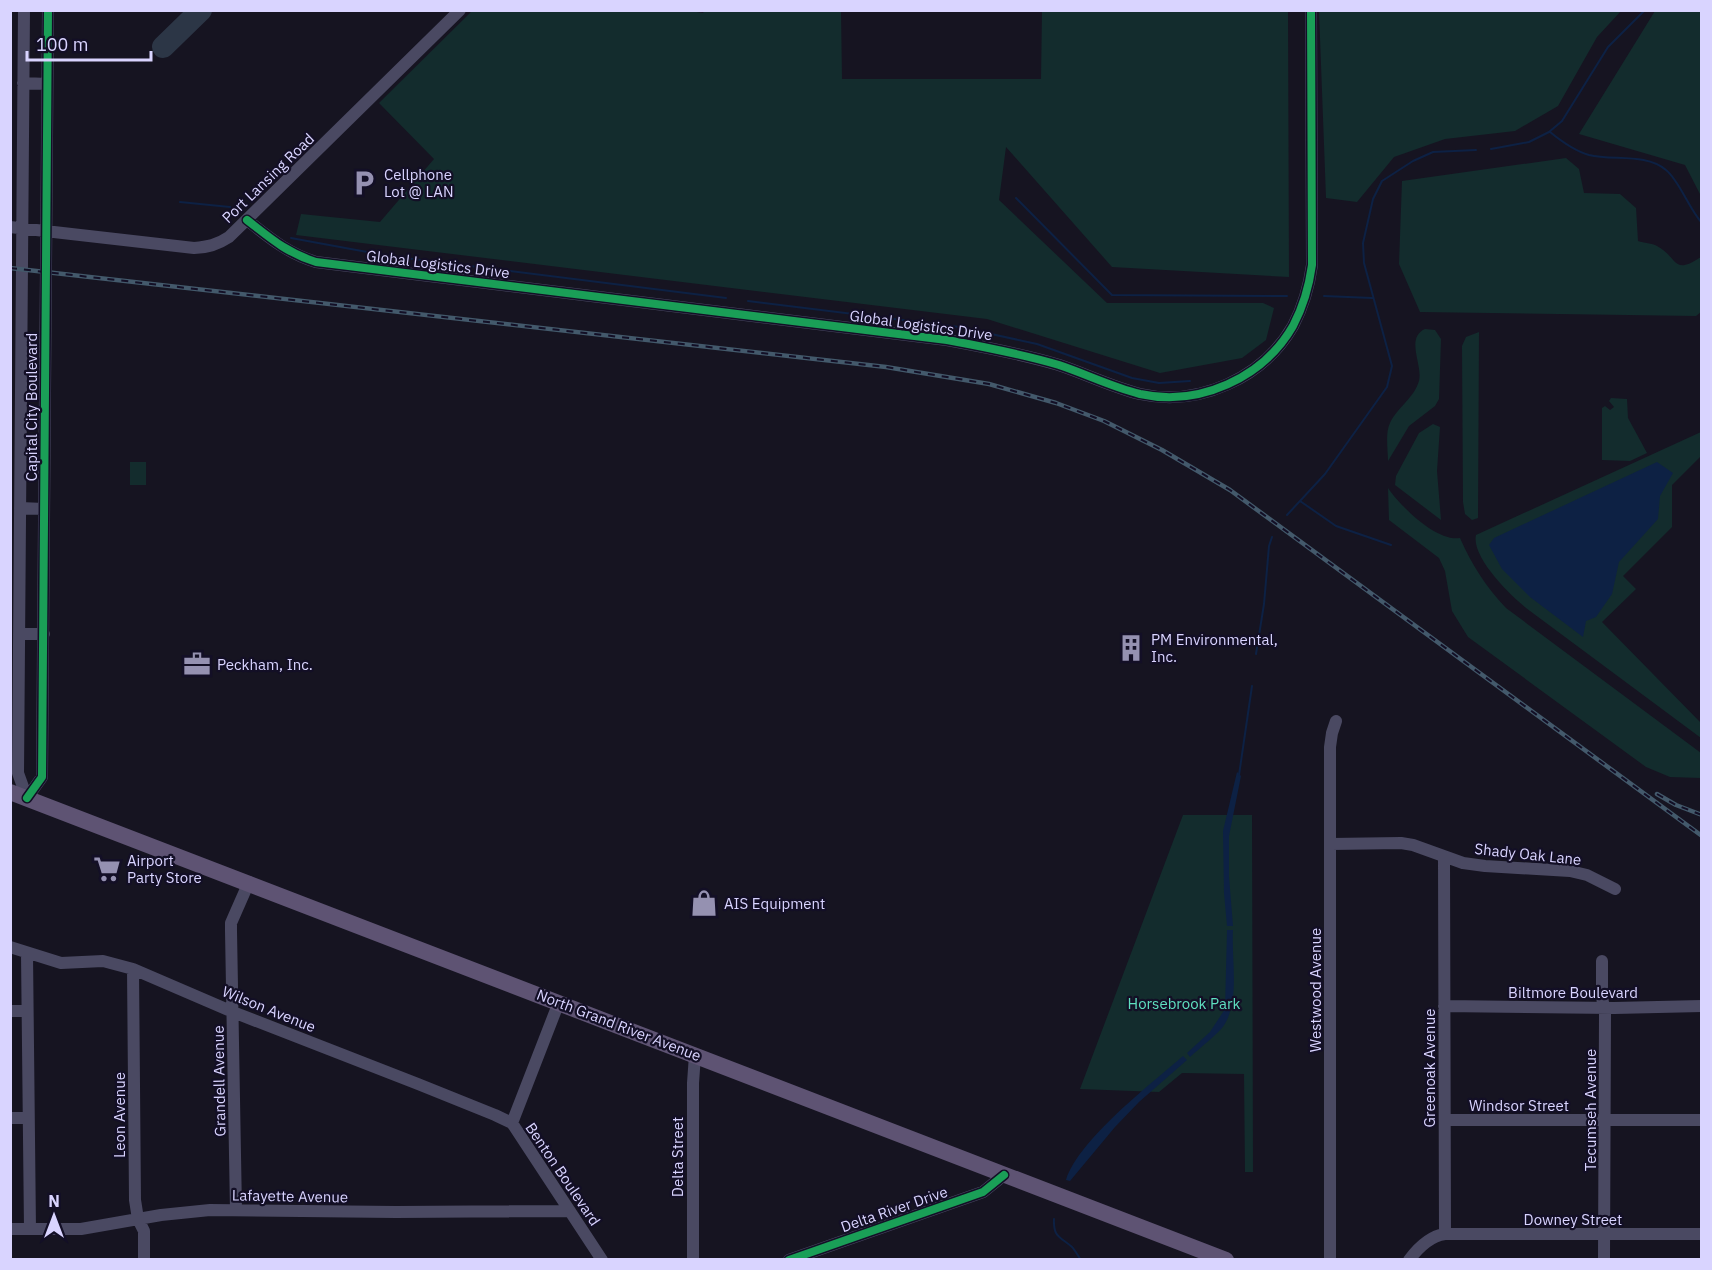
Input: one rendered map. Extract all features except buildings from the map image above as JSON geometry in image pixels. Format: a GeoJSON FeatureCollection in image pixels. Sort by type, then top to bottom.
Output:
{"type":"FeatureCollection","features":[{"type":"Feature","properties":{"kind":"main road","name":"North Grand River Avenue"},"geometry":{"type":"LineString","coordinates":[[10,792],[249,882],[1226,1260]]}},
{"type":"Feature","properties":{"kind":"street","name":"Capital City Boulevard"},"geometry":{"type":"LineString","coordinates":[[24,10],[16,227],[21,315],[18,773],[27,798]]}},
{"type":"Feature","properties":{"kind":"street","name":"Capital City Boulevard"},"geometry":{"type":"LineString","coordinates":[[27,798],[42,777],[48,10]]}},
{"type":"Feature","properties":{"kind":"street","name":"Port Lansing Road"},"geometry":{"type":"LineString","coordinates":[[16,227],[194,248],[218,244],[247,220],[460,10]]}},
{"type":"Feature","properties":{"kind":"street","name":"Global Logistics Drive"},"geometry":{"type":"LineString","coordinates":[[247,220],[281,247],[297,256],[316,262],[947,340],[1047,362],[1142,394],[1195,395],[1222,387],[1241,377],[1260,364],[1281,344],[1293,326],[1309,285],[1312,265],[1311,10]]}},
{"type":"Feature","properties":{"kind":"street"},"geometry":{"type":"LineString","coordinates":[[23,83],[47,84]]}},
{"type":"Feature","properties":{"kind":"street","name":"Capital City Boulevard"},"geometry":{"type":"LineString","coordinates":[[21,315],[26,305],[37,306],[39,311],[38,373],[46,392]]}},
{"type":"Feature","properties":{"kind":"street"},"geometry":{"type":"LineString","coordinates":[[20,508],[44,509]]}},
{"type":"Feature","properties":{"kind":"street"},"geometry":{"type":"LineString","coordinates":[[19,634],[44,634]]}},
{"type":"Feature","properties":{"kind":"street","name":"Westwood Avenue"},"geometry":{"type":"LineString","coordinates":[[1330,1260],[1330,747],[1336,721]]}},
{"type":"Feature","properties":{"kind":"street","name":"Shady Oak Lane"},"geometry":{"type":"LineString","coordinates":[[1331,844],[1401,843],[1427,849],[1444,857],[1485,866],[1570,871],[1587,875],[1615,890]]}},
{"type":"Feature","properties":{"kind":"street","name":"Greenoak Avenue"},"geometry":{"type":"LineString","coordinates":[[1444,857],[1444,1234]]}},
{"type":"Feature","properties":{"kind":"street","name":"Grandell Avenue"},"geometry":{"type":"LineString","coordinates":[[236,1210],[231,923],[249,882]]}},
{"type":"Feature","properties":{"kind":"street","name":"Wilson Avenue"},"geometry":{"type":"LineString","coordinates":[[10,947],[61,963],[103,961],[133,969],[233,1012],[429,1088],[512,1123]]}},
{"type":"Feature","properties":{"kind":"street"},"geometry":{"type":"LineString","coordinates":[[27,954],[30,1229]]}},
{"type":"Feature","properties":{"kind":"street","name":"Tecumseh Avenue"},"geometry":{"type":"LineString","coordinates":[[1602,961],[1605,1014],[1604,1260]]}},
{"type":"Feature","properties":{"kind":"street","name":"Leon Avenue"},"geometry":{"type":"LineString","coordinates":[[133,969],[135,1200],[138,1219],[144,1231],[144,1260]]}},
{"type":"Feature","properties":{"kind":"street","name":"Benton Boulevard"},"geometry":{"type":"LineString","coordinates":[[559,1002],[512,1123],[602,1260]]}},
{"type":"Feature","properties":{"kind":"street","name":"Biltmore Boulevard"},"geometry":{"type":"LineString","coordinates":[[1444,1006],[1701,1006]]}},
{"type":"Feature","properties":{"kind":"street"},"geometry":{"type":"LineString","coordinates":[[10,1011],[27,1011]]}},
{"type":"Feature","properties":{"kind":"street","name":"Delta Street"},"geometry":{"type":"LineString","coordinates":[[693,1260],[695,1055]]}},
{"type":"Feature","properties":{"kind":"street"},"geometry":{"type":"LineString","coordinates":[[10,1118],[28,1118]]}},
{"type":"Feature","properties":{"kind":"street","name":"Windsor Street"},"geometry":{"type":"LineString","coordinates":[[1444,1120],[1701,1120]]}},
{"type":"Feature","properties":{"kind":"street","name":"Delta River Drive"},"geometry":{"type":"LineString","coordinates":[[789,1260],[813,1256],[983,1192],[1004,1175]]}},
{"type":"Feature","properties":{"kind":"street","name":"Lafayette Avenue"},"geometry":{"type":"LineString","coordinates":[[10,1229],[81,1229],[179,1212],[236,1210],[570,1211]]}},
{"type":"Feature","properties":{"kind":"street","name":"Downey Street"},"geometry":{"type":"LineString","coordinates":[[1444,1234],[1701,1233]]}},
{"type":"Feature","properties":{"kind":"street"},"geometry":{"type":"LineString","coordinates":[[1409,1260],[1429,1240],[1444,1234]]}},
{"type":"Feature","properties":{"kind":"green space"},"geometry":{"type":"Polygon","coordinates":[[[684,10],[703,13],[705,10],[841,11],[842,79],[1041,79],[1042,11],[1288,11],[1289,277],[1112,267],[1006,147],[999,200],[1107,303],[1263,303],[1274,308],[1266,340],[1242,358],[1160,373],[987,319],[296,235],[301,214],[380,222],[434,159],[379,103],[472,11],[684,10]]]}},
{"type":"Feature","properties":{"kind":"green space"},"geometry":{"type":"Polygon","coordinates":[[[1319,10],[1621,11],[1597,37],[1558,106],[1515,131],[1445,139],[1394,157],[1357,202],[1326,198],[1319,10]]]}},
{"type":"Feature","properties":{"kind":"green space"},"geometry":{"type":"Polygon","coordinates":[[[1655,11],[1701,11],[1701,196],[1685,165],[1579,134],[1655,11]]]}},
{"type":"Feature","properties":{"kind":"green space"},"geometry":{"type":"Polygon","coordinates":[[[1566,158],[1579,169],[1584,193],[1620,194],[1636,208],[1638,241],[1657,246],[1680,265],[1701,257],[1701,312],[1696,316],[1420,312],[1399,264],[1402,181],[1566,158]]]}},
{"type":"Feature","properties":{"kind":"green space"},"geometry":{"type":"Polygon","coordinates":[[[1425,329],[1435,330],[1441,339],[1439,399],[1435,406],[1409,426],[1388,461],[1388,427],[1417,387],[1420,375],[1415,345],[1419,333],[1425,329]]]}},
{"type":"Feature","properties":{"kind":"green space"},"geometry":{"type":"Polygon","coordinates":[[[1479,332],[1478,518],[1472,520],[1465,514],[1463,502],[1462,346],[1466,337],[1479,332]]]}},
{"type":"Feature","properties":{"kind":"green space"},"geometry":{"type":"Polygon","coordinates":[[[1611,398],[1627,399],[1628,418],[1647,453],[1630,461],[1602,460],[1602,408],[1605,406],[1610,410],[1614,407],[1609,401],[1611,398]]]}},
{"type":"Feature","properties":{"kind":"green space"},"geometry":{"type":"Polygon","coordinates":[[[1433,424],[1440,427],[1437,471],[1441,520],[1395,485],[1396,476],[1419,433],[1433,424]]]}},
{"type":"Feature","properties":{"kind":"green space"},"geometry":{"type":"Polygon","coordinates":[[[1701,432],[1701,456],[1672,485],[1672,527],[1623,576],[1636,589],[1602,622],[1701,723],[1701,738],[1519,602],[1485,564],[1479,554],[1476,535],[1701,432]]]}},
{"type":"Feature","properties":{"kind":"green space"},"geometry":{"type":"Polygon","coordinates":[[[130,462],[146,462],[146,485],[130,485],[130,462]]]}},
{"type":"Feature","properties":{"kind":"green space"},"geometry":{"type":"Polygon","coordinates":[[[1388,488],[1420,522],[1441,535],[1460,538],[1480,575],[1506,608],[1701,753],[1701,778],[1670,777],[1646,767],[1468,637],[1452,611],[1445,571],[1439,558],[1389,520],[1388,488]]]}},
{"type":"Feature","properties":{"kind":"green space","name":"Horsebrook Park"},"geometry":{"type":"Polygon","coordinates":[[[1183,815],[1252,815],[1253,1172],[1245,1172],[1244,1074],[1182,1073],[1159,1092],[1080,1089],[1183,815]]]}},
{"type":"Feature","properties":{"kind":"water"},"geometry":{"type":"Polygon","coordinates":[[[1657,462],[1673,473],[1660,496],[1658,519],[1619,562],[1612,594],[1596,617],[1586,621],[1583,637],[1530,597],[1502,569],[1489,545],[1494,538],[1657,462]]]}},
{"type":"Feature","properties":{"kind":"water"},"geometry":{"type":"Polygon","coordinates":[[[1237,772],[1241,776],[1229,836],[1229,877],[1233,926],[1227,926],[1223,831],[1237,772]]]}},
{"type":"Feature","properties":{"kind":"water"},"geometry":{"type":"Polygon","coordinates":[[[1227,930],[1233,930],[1234,980],[1228,1018],[1222,1028],[1190,1057],[1187,1053],[1210,1032],[1225,1009],[1227,930]]]}},
{"type":"Feature","properties":{"kind":"water"},"geometry":{"type":"Polygon","coordinates":[[[1183,1056],[1187,1060],[1139,1102],[1070,1181],[1066,1180],[1073,1164],[1100,1130],[1183,1056]]]}},
{"type":"Feature","properties":{"kind":"waterway"},"geometry":{"type":"LineString","coordinates":[[1491,149],[1529,142],[1549,132],[1562,121],[1608,47],[1644,11]]}},
{"type":"Feature","properties":{"kind":"waterway"},"geometry":{"type":"LineString","coordinates":[[1550,132],[1568,145],[1589,155],[1639,159],[1658,165],[1671,175],[1702,223]]}},
{"type":"Feature","properties":{"kind":"waterway"},"geometry":{"type":"LineString","coordinates":[[1287,515],[1325,474],[1387,387],[1392,366],[1364,263],[1363,243],[1373,199],[1382,181],[1413,161],[1433,152],[1476,150]]}},
{"type":"Feature","properties":{"kind":"waterway"},"geometry":{"type":"LineString","coordinates":[[1016,198],[1112,295],[1287,296]]}},
{"type":"Feature","properties":{"kind":"waterway"},"geometry":{"type":"LineString","coordinates":[[180,202],[230,207],[236,214]]}},
{"type":"Feature","properties":{"kind":"waterway"},"geometry":{"type":"LineString","coordinates":[[291,238],[389,256],[726,298]]}},
{"type":"Feature","properties":{"kind":"waterway"},"geometry":{"type":"LineString","coordinates":[[1324,296],[1372,298]]}},
{"type":"Feature","properties":{"kind":"waterway"},"geometry":{"type":"LineString","coordinates":[[748,301],[959,327],[1037,344],[1132,378],[1159,383],[1190,381]]}},
{"type":"Feature","properties":{"kind":"waterway"},"geometry":{"type":"LineString","coordinates":[[1300,501],[1336,526],[1391,545]]}},
{"type":"Feature","properties":{"kind":"waterway"},"geometry":{"type":"LineString","coordinates":[[1256,654],[1272,537]]}},
{"type":"Feature","properties":{"kind":"waterway"},"geometry":{"type":"LineString","coordinates":[[1239,775],[1252,686]]}},
{"type":"Feature","properties":{"kind":"waterway"},"geometry":{"type":"LineString","coordinates":[[1054,1219],[1056,1234],[1072,1247],[1081,1260]]}},
{"type":"Feature","properties":{"kind":"taxiway"},"geometry":{"type":"LineString","coordinates":[[163,47],[201,10]]}},
{"type":"Feature","properties":{"kind":"railway"},"geometry":{"type":"LineString","coordinates":[[10,268],[886,367],[989,384],[1056,403],[1104,421],[1162,450],[1230,490],[1702,836]]}},
{"type":"Feature","properties":{"kind":"railway"},"geometry":{"type":"LineString","coordinates":[[1657,794],[1676,805],[1702,815]]}},
{"type":"Feature","properties":{"kind":"cycle path"},"geometry":{"type":"LineString","coordinates":[[27,798],[42,777],[48,10]]}},
{"type":"Feature","properties":{"kind":"cycle path"},"geometry":{"type":"LineString","coordinates":[[247,220],[287,250],[316,262],[947,340],[1045,361],[1140,394],[1162,397],[1206,392],[1247,374],[1265,360],[1293,326],[1307,289],[1312,265],[1311,10]]}},
{"type":"Feature","properties":{"kind":"cycle path"},"geometry":{"type":"LineString","coordinates":[[789,1260],[983,1192],[1004,1175]]}},
{"type":"Feature","properties":{"kind":"place","name":"Cellphone Lot @ LAN"},"geometry":{"type":"Point","coordinates":[364,183]}},
{"type":"Feature","properties":{"kind":"place","name":"PM Environmental, Inc."},"geometry":{"type":"Point","coordinates":[1131,648]}},
{"type":"Feature","properties":{"kind":"place","name":"Peckham, Inc."},"geometry":{"type":"Point","coordinates":[197,664]}},
{"type":"Feature","properties":{"kind":"place","name":"Airport Party Store"},"geometry":{"type":"Point","coordinates":[107,869]}},
{"type":"Feature","properties":{"kind":"place","name":"AIS Equipment"},"geometry":{"type":"Point","coordinates":[704,903]}}]}
